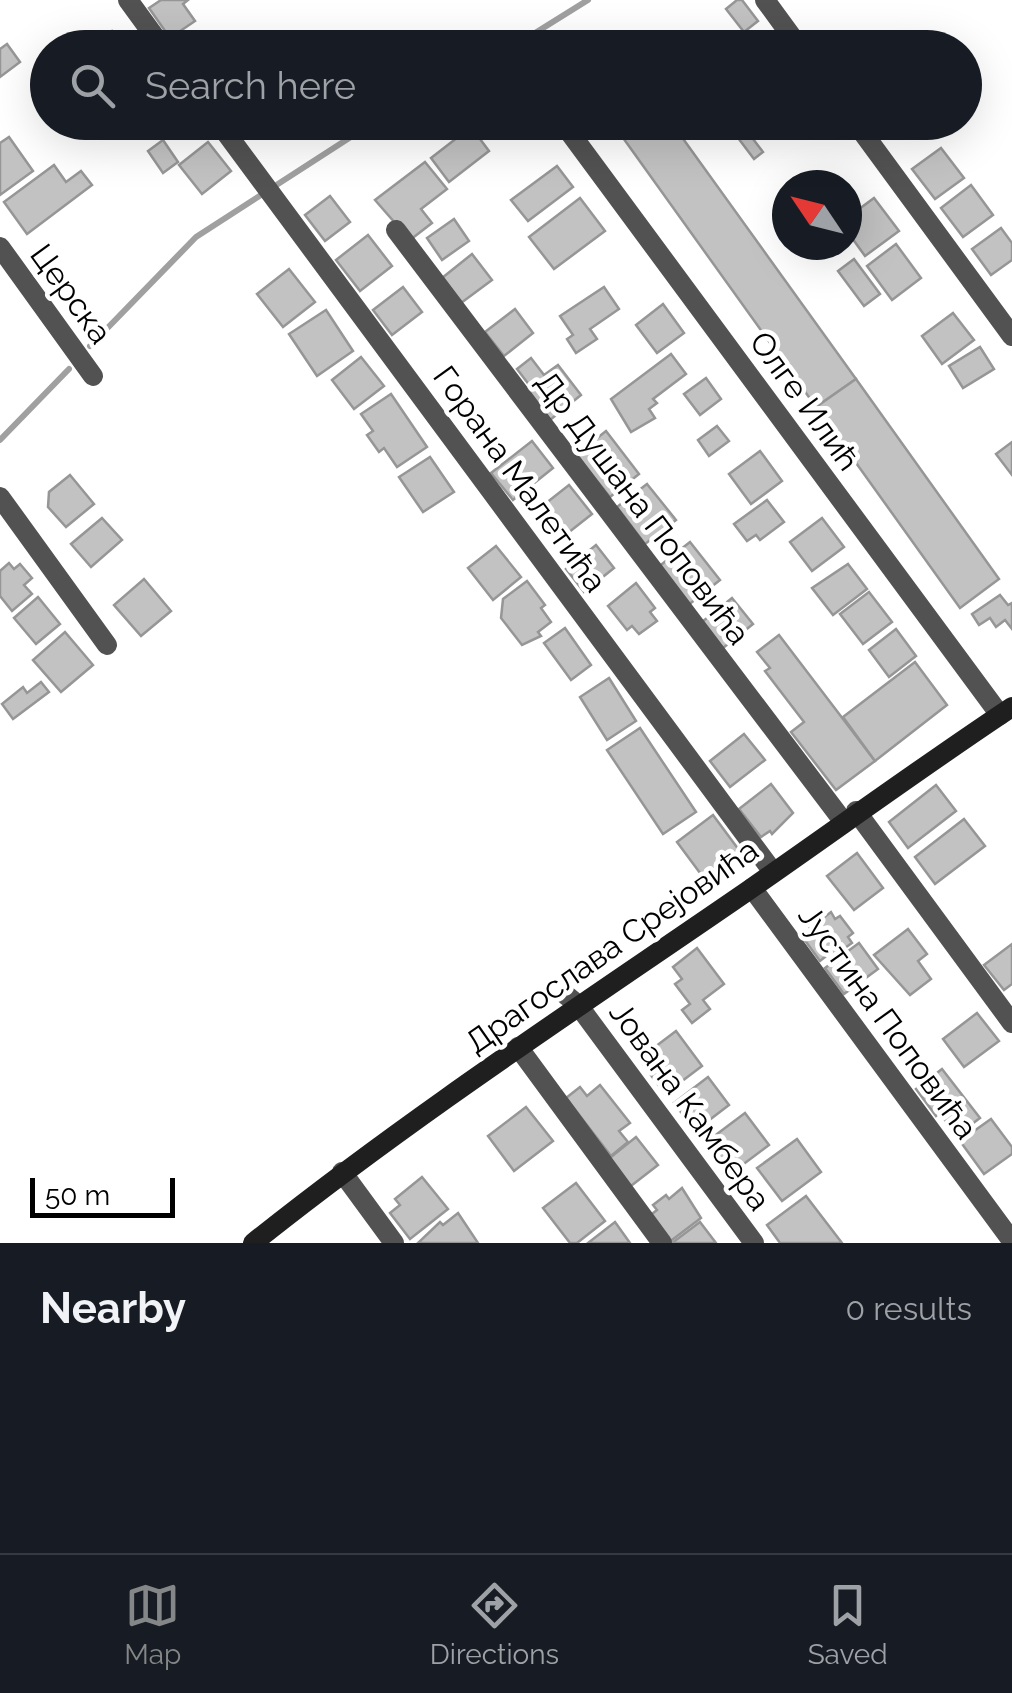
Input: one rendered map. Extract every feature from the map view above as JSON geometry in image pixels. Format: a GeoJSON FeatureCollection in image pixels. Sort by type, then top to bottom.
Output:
{"type":"FeatureCollection","features":[{"type":"Feature","properties":{"kind":"street"},"geometry":{"type":"LineString","coordinates":[[128,0],[150,30]]}},
{"type":"Feature","properties":{"kind":"street"},"geometry":{"type":"LineString","coordinates":[[765,0],[787,30]]}},
{"type":"Feature","properties":{"kind":"street","name":"Горана Малетића"},"geometry":{"type":"LineString","coordinates":[[231,140],[773,872]]}},
{"type":"Feature","properties":{"kind":"street","name":"Олге Илић"},"geometry":{"type":"LineString","coordinates":[[576,140],[1006,711]]}},
{"type":"Feature","properties":{"kind":"street"},"geometry":{"type":"LineString","coordinates":[[868,140],[1012,336]]}},
{"type":"Feature","properties":{"kind":"street","name":"Др Душана Поповића"},"geometry":{"type":"LineString","coordinates":[[396,230],[1012,1022]]}},
{"type":"Feature","properties":{"kind":"street","name":"Церска"},"geometry":{"type":"LineString","coordinates":[[0,247],[93,376]]}},
{"type":"Feature","properties":{"kind":"street"},"geometry":{"type":"LineString","coordinates":[[0,497],[107,645]]}},
{"type":"Feature","properties":{"kind":"street","name":"Драгослава Срејовића"},"geometry":{"type":"LineString","coordinates":[[253,1243],[342,1172],[518,1048],[572,1000],[752,888],[849,816],[1006,711]]}},
{"type":"Feature","properties":{"kind":"street","name":"Јустина Поповића"},"geometry":{"type":"LineString","coordinates":[[752,888],[1012,1241]]}},
{"type":"Feature","properties":{"kind":"street","name":"Јована Камбера"},"geometry":{"type":"LineString","coordinates":[[572,1000],[754,1243]]}},
{"type":"Feature","properties":{"kind":"street"},"geometry":{"type":"LineString","coordinates":[[518,1048],[662,1243]]}},
{"type":"Feature","properties":{"kind":"street"},"geometry":{"type":"LineString","coordinates":[[342,1172],[394,1243]]}},
{"type":"Feature","properties":{"kind":"building"},"geometry":{"type":"Polygon","coordinates":[[[161,0],[188,0],[183,4],[195,21],[182,30],[164,30],[149,8],[161,0]]]}},
{"type":"Feature","properties":{"kind":"building"},"geometry":{"type":"Polygon","coordinates":[[[742,0],[758,21],[742,30],[726,9],[742,0]]]}},
{"type":"Feature","properties":{"kind":"building"},"geometry":{"type":"Polygon","coordinates":[[[7,44],[20,62],[0,77],[0,49],[7,44]]]}},
{"type":"Feature","properties":{"kind":"building"},"geometry":{"type":"Polygon","coordinates":[[[9,137],[33,171],[0,195],[0,143],[9,137]]]}},
{"type":"Feature","properties":{"kind":"building"},"geometry":{"type":"Polygon","coordinates":[[[163,140],[178,162],[163,173],[148,151],[163,140]]]}},
{"type":"Feature","properties":{"kind":"building"},"geometry":{"type":"Polygon","coordinates":[[[454,140],[481,140],[489,151],[449,182],[431,158],[454,140]]]}},
{"type":"Feature","properties":{"kind":"building"},"geometry":{"type":"Polygon","coordinates":[[[625,140],[684,140],[856,379],[816,407],[625,140]]]}},
{"type":"Feature","properties":{"kind":"building"},"geometry":{"type":"Polygon","coordinates":[[[740,140],[754,140],[763,152],[754,159],[740,140]]]}},
{"type":"Feature","properties":{"kind":"building"},"geometry":{"type":"Polygon","coordinates":[[[208,142],[231,171],[202,194],[179,165],[208,142]]]}},
{"type":"Feature","properties":{"kind":"building"},"geometry":{"type":"Polygon","coordinates":[[[941,148],[964,178],[935,199],[912,169],[941,148]]]}},
{"type":"Feature","properties":{"kind":"building"},"geometry":{"type":"Polygon","coordinates":[[[425,162],[447,189],[421,209],[432,223],[410,240],[375,200],[425,162]]]}},
{"type":"Feature","properties":{"kind":"building"},"geometry":{"type":"Polygon","coordinates":[[[54,165],[66,182],[81,171],[92,185],[27,234],[4,202],[54,165]]]}},
{"type":"Feature","properties":{"kind":"building"},"geometry":{"type":"Polygon","coordinates":[[[557,166],[573,187],[528,221],[511,200],[557,166]]]}},
{"type":"Feature","properties":{"kind":"building"},"geometry":{"type":"Polygon","coordinates":[[[971,185],[993,215],[963,237],[941,208],[971,185]]]}},
{"type":"Feature","properties":{"kind":"building"},"geometry":{"type":"Polygon","coordinates":[[[330,196],[350,222],[325,241],[305,215],[330,196]]]}},
{"type":"Feature","properties":{"kind":"building"},"geometry":{"type":"Polygon","coordinates":[[[580,198],[605,231],[554,269],[529,237],[580,198]]]}},
{"type":"Feature","properties":{"kind":"building"},"geometry":{"type":"Polygon","coordinates":[[[874,198],[899,231],[865,256],[862,252],[862,207],[874,198]]]}},
{"type":"Feature","properties":{"kind":"building"},"geometry":{"type":"Polygon","coordinates":[[[454,219],[469,241],[442,260],[427,238],[454,219]]]}},
{"type":"Feature","properties":{"kind":"building"},"geometry":{"type":"Polygon","coordinates":[[[1001,228],[1012,243],[1012,260],[991,275],[972,249],[1001,228]]]}},
{"type":"Feature","properties":{"kind":"building"},"geometry":{"type":"Polygon","coordinates":[[[368,235],[392,266],[360,291],[336,260],[368,235]]]}},
{"type":"Feature","properties":{"kind":"building"},"geometry":{"type":"Polygon","coordinates":[[[896,244],[921,278],[892,300],[867,266],[896,244]]]}},
{"type":"Feature","properties":{"kind":"building"},"geometry":{"type":"Polygon","coordinates":[[[472,254],[492,280],[461,303],[442,278],[472,254]]]}},
{"type":"Feature","properties":{"kind":"building"},"geometry":{"type":"Polygon","coordinates":[[[855,260],[880,294],[864,306],[838,271],[855,260]]]}},
{"type":"Feature","properties":{"kind":"building"},"geometry":{"type":"Polygon","coordinates":[[[289,269],[315,302],[283,327],[257,294],[289,269]]]}},
{"type":"Feature","properties":{"kind":"building"},"geometry":{"type":"Polygon","coordinates":[[[403,287],[422,312],[392,335],[373,310],[403,287]]]}},
{"type":"Feature","properties":{"kind":"building"},"geometry":{"type":"Polygon","coordinates":[[[604,287],[619,309],[590,329],[597,339],[576,353],[567,339],[573,335],[560,316],[604,287]]]}},
{"type":"Feature","properties":{"kind":"building"},"geometry":{"type":"Polygon","coordinates":[[[663,304],[684,333],[657,353],[636,325],[663,304]]]}},
{"type":"Feature","properties":{"kind":"building"},"geometry":{"type":"Polygon","coordinates":[[[515,309],[533,333],[504,356],[485,332],[515,309]]]}},
{"type":"Feature","properties":{"kind":"building"},"geometry":{"type":"Polygon","coordinates":[[[326,310],[353,351],[317,376],[289,334],[326,310]]]}},
{"type":"Feature","properties":{"kind":"building"},"geometry":{"type":"Polygon","coordinates":[[[953,313],[974,340],[942,364],[922,336],[953,313]]]}},
{"type":"Feature","properties":{"kind":"building"},"geometry":{"type":"Polygon","coordinates":[[[980,347],[994,369],[963,388],[949,366],[980,347]]]}},
{"type":"Feature","properties":{"kind":"building"},"geometry":{"type":"Polygon","coordinates":[[[671,354],[686,374],[653,399],[657,403],[649,409],[655,418],[631,432],[611,399],[671,354]]]}},
{"type":"Feature","properties":{"kind":"building"},"geometry":{"type":"Polygon","coordinates":[[[361,357],[384,386],[354,409],[332,380],[361,357]]]}},
{"type":"Feature","properties":{"kind":"building"},"geometry":{"type":"Polygon","coordinates":[[[531,358],[544,375],[558,365],[581,395],[550,420],[526,389],[530,386],[517,369],[531,358]]]}},
{"type":"Feature","properties":{"kind":"building"},"geometry":{"type":"Polygon","coordinates":[[[706,378],[721,399],[700,415],[684,394],[706,378]]]}},
{"type":"Feature","properties":{"kind":"building"},"geometry":{"type":"Polygon","coordinates":[[[856,379],[999,579],[960,608],[816,407],[856,379]]]}},
{"type":"Feature","properties":{"kind":"building"},"geometry":{"type":"Polygon","coordinates":[[[391,394],[427,447],[397,467],[384,448],[379,452],[367,435],[373,431],[361,414],[391,394]]]}},
{"type":"Feature","properties":{"kind":"building"},"geometry":{"type":"Polygon","coordinates":[[[717,426],[729,441],[709,456],[698,440],[717,426]]]}},
{"type":"Feature","properties":{"kind":"building"},"geometry":{"type":"Polygon","coordinates":[[[606,431],[639,474],[610,497],[576,455],[606,431]]]}},
{"type":"Feature","properties":{"kind":"building"},"geometry":{"type":"Polygon","coordinates":[[[532,441],[553,468],[513,500],[491,473],[532,441]]]}},
{"type":"Feature","properties":{"kind":"building"},"geometry":{"type":"Polygon","coordinates":[[[1012,442],[1012,475],[996,454],[1012,442]]]}},
{"type":"Feature","properties":{"kind":"building"},"geometry":{"type":"Polygon","coordinates":[[[760,451],[782,481],[751,504],[729,474],[760,451]]]}},
{"type":"Feature","properties":{"kind":"building"},"geometry":{"type":"Polygon","coordinates":[[[430,457],[454,492],[423,512],[399,477],[430,457]]]}},
{"type":"Feature","properties":{"kind":"building"},"geometry":{"type":"Polygon","coordinates":[[[70,475],[94,504],[66,527],[48,507],[49,492],[70,475]]]}},
{"type":"Feature","properties":{"kind":"building"},"geometry":{"type":"Polygon","coordinates":[[[647,484],[676,520],[645,544],[617,507],[647,484]]]}},
{"type":"Feature","properties":{"kind":"building"},"geometry":{"type":"Polygon","coordinates":[[[569,485],[592,514],[559,540],[536,511],[569,485]]]}},
{"type":"Feature","properties":{"kind":"building"},"geometry":{"type":"Polygon","coordinates":[[[767,500],[784,522],[760,540],[756,535],[747,541],[734,524],[767,500]]]}},
{"type":"Feature","properties":{"kind":"building"},"geometry":{"type":"Polygon","coordinates":[[[102,518],[122,540],[91,567],[71,544],[102,518]]]}},
{"type":"Feature","properties":{"kind":"building"},"geometry":{"type":"Polygon","coordinates":[[[822,518],[844,547],[812,571],[790,542],[822,518]]]}},
{"type":"Feature","properties":{"kind":"building"},"geometry":{"type":"Polygon","coordinates":[[[690,542],[720,580],[687,606],[657,568],[690,542]]]}},
{"type":"Feature","properties":{"kind":"building"},"geometry":{"type":"Polygon","coordinates":[[[596,545],[614,568],[584,592],[566,569],[596,545]]]}},
{"type":"Feature","properties":{"kind":"building"},"geometry":{"type":"Polygon","coordinates":[[[496,546],[521,577],[493,600],[468,568],[496,546]]]}},
{"type":"Feature","properties":{"kind":"building"},"geometry":{"type":"Polygon","coordinates":[[[9,563],[14,569],[20,564],[32,578],[24,585],[32,594],[12,611],[0,596],[0,571],[9,563]]]}},
{"type":"Feature","properties":{"kind":"building"},"geometry":{"type":"Polygon","coordinates":[[[848,564],[867,589],[833,615],[812,588],[848,564]]]}},
{"type":"Feature","properties":{"kind":"building"},"geometry":{"type":"Polygon","coordinates":[[[144,579],[171,611],[141,636],[114,605],[144,579]]]}},
{"type":"Feature","properties":{"kind":"building"},"geometry":{"type":"Polygon","coordinates":[[[527,581],[545,605],[541,608],[551,622],[538,632],[541,636],[522,645],[501,618],[503,599],[527,581]]]}},
{"type":"Feature","properties":{"kind":"building"},"geometry":{"type":"Polygon","coordinates":[[[636,583],[655,608],[650,612],[657,621],[639,634],[632,626],[627,630],[608,606],[636,583]]]}},
{"type":"Feature","properties":{"kind":"building"},"geometry":{"type":"Polygon","coordinates":[[[869,592],[892,622],[863,644],[840,614],[869,592]]]}},
{"type":"Feature","properties":{"kind":"building"},"geometry":{"type":"Polygon","coordinates":[[[1000,595],[1008,605],[1012,603],[1012,629],[1005,620],[996,627],[990,618],[979,625],[972,614],[1000,595]]]}},
{"type":"Feature","properties":{"kind":"building"},"geometry":{"type":"Polygon","coordinates":[[[38,597],[60,624],[36,644],[14,618],[38,597]]]}},
{"type":"Feature","properties":{"kind":"building"},"geometry":{"type":"Polygon","coordinates":[[[732,598],[753,624],[723,648],[702,622],[732,598]]]}},
{"type":"Feature","properties":{"kind":"building"},"geometry":{"type":"Polygon","coordinates":[[[565,628],[591,665],[571,680],[544,643],[565,628]]]}},
{"type":"Feature","properties":{"kind":"building"},"geometry":{"type":"Polygon","coordinates":[[[896,629],[916,656],[889,677],[869,650],[896,629]]]}},
{"type":"Feature","properties":{"kind":"building"},"geometry":{"type":"Polygon","coordinates":[[[65,632],[93,665],[61,692],[33,660],[65,632]]]}},
{"type":"Feature","properties":{"kind":"building"},"geometry":{"type":"Polygon","coordinates":[[[779,635],[875,761],[836,790],[791,732],[804,722],[765,671],[770,668],[757,652],[779,635]]]}},
{"type":"Feature","properties":{"kind":"building"},"geometry":{"type":"Polygon","coordinates":[[[915,662],[947,705],[875,761],[843,717],[915,662]]]}},
{"type":"Feature","properties":{"kind":"building"},"geometry":{"type":"Polygon","coordinates":[[[609,678],[636,721],[607,740],[580,697],[609,678]]]}},
{"type":"Feature","properties":{"kind":"building"},"geometry":{"type":"Polygon","coordinates":[[[41,682],[49,692],[13,719],[2,704],[23,687],[27,693],[41,682]]]}},
{"type":"Feature","properties":{"kind":"building"},"geometry":{"type":"Polygon","coordinates":[[[640,728],[696,812],[663,834],[607,750],[640,728]]]}},
{"type":"Feature","properties":{"kind":"building"},"geometry":{"type":"Polygon","coordinates":[[[744,734],[765,760],[730,787],[710,761],[744,734]]]}},
{"type":"Feature","properties":{"kind":"building"},"geometry":{"type":"Polygon","coordinates":[[[771,784],[793,813],[772,834],[770,831],[761,837],[739,809],[771,784]]]}},
{"type":"Feature","properties":{"kind":"building"},"geometry":{"type":"Polygon","coordinates":[[[936,785],[956,811],[908,848],[889,822],[936,785]]]}},
{"type":"Feature","properties":{"kind":"building"},"geometry":{"type":"Polygon","coordinates":[[[713,815],[739,850],[703,877],[677,842],[713,815]]]}},
{"type":"Feature","properties":{"kind":"building"},"geometry":{"type":"Polygon","coordinates":[[[964,819],[985,846],[935,884],[915,857],[964,819]]]}},
{"type":"Feature","properties":{"kind":"building"},"geometry":{"type":"Polygon","coordinates":[[[857,853],[883,888],[854,910],[827,876],[857,853]]]}},
{"type":"Feature","properties":{"kind":"building"},"geometry":{"type":"Polygon","coordinates":[[[831,912],[835,919],[840,916],[853,933],[848,937],[852,943],[820,961],[804,939],[814,932],[810,928],[831,912]]]}},
{"type":"Feature","properties":{"kind":"building"},"geometry":{"type":"Polygon","coordinates":[[[908,929],[927,954],[918,961],[931,979],[910,995],[874,955],[908,929]]]}},
{"type":"Feature","properties":{"kind":"building"},"geometry":{"type":"Polygon","coordinates":[[[859,943],[878,969],[844,994],[825,968],[859,943]]]}},
{"type":"Feature","properties":{"kind":"building"},"geometry":{"type":"Polygon","coordinates":[[[1012,944],[1012,984],[1004,990],[984,965],[1012,944]]]}},
{"type":"Feature","properties":{"kind":"building"},"geometry":{"type":"Polygon","coordinates":[[[697,948],[724,984],[703,1000],[710,1009],[692,1023],[682,1010],[690,1004],[675,984],[682,979],[673,967],[697,948]]]}},
{"type":"Feature","properties":{"kind":"building"},"geometry":{"type":"Polygon","coordinates":[[[977,1013],[999,1041],[964,1067],[943,1039],[977,1013]]]}},
{"type":"Feature","properties":{"kind":"building"},"geometry":{"type":"Polygon","coordinates":[[[676,1031],[702,1066],[665,1094],[639,1059],[676,1031]]]}},
{"type":"Feature","properties":{"kind":"building"},"geometry":{"type":"Polygon","coordinates":[[[942,1069],[980,1118],[956,1136],[916,1089],[942,1069]]]}},
{"type":"Feature","properties":{"kind":"building"},"geometry":{"type":"Polygon","coordinates":[[[708,1077],[729,1105],[695,1131],[674,1103],[708,1077]]]}},
{"type":"Feature","properties":{"kind":"building"},"geometry":{"type":"Polygon","coordinates":[[[600,1085],[630,1123],[619,1131],[628,1142],[611,1156],[566,1098],[580,1087],[587,1096],[600,1085]]]}},
{"type":"Feature","properties":{"kind":"building"},"geometry":{"type":"Polygon","coordinates":[[[526,1107],[553,1141],[514,1171],[488,1136],[526,1107]]]}},
{"type":"Feature","properties":{"kind":"building"},"geometry":{"type":"Polygon","coordinates":[[[745,1113],[769,1145],[729,1175],[705,1143],[745,1113]]]}},
{"type":"Feature","properties":{"kind":"building"},"geometry":{"type":"Polygon","coordinates":[[[991,1119],[1012,1147],[1012,1154],[984,1174],[960,1141],[991,1119]]]}},
{"type":"Feature","properties":{"kind":"building"},"geometry":{"type":"Polygon","coordinates":[[[636,1137],[658,1165],[627,1189],[606,1161],[636,1137]]]}},
{"type":"Feature","properties":{"kind":"building"},"geometry":{"type":"Polygon","coordinates":[[[797,1139],[821,1172],[782,1201],[757,1168],[797,1139]]]}},
{"type":"Feature","properties":{"kind":"building"},"geometry":{"type":"Polygon","coordinates":[[[422,1177],[448,1209],[410,1239],[390,1213],[400,1205],[395,1199],[422,1177]]]}},
{"type":"Feature","properties":{"kind":"building"},"geometry":{"type":"Polygon","coordinates":[[[576,1183],[605,1221],[577,1243],[570,1243],[543,1208],[576,1183]]]}},
{"type":"Feature","properties":{"kind":"building"},"geometry":{"type":"Polygon","coordinates":[[[682,1188],[701,1218],[668,1243],[648,1217],[657,1210],[653,1205],[682,1188]]]}},
{"type":"Feature","properties":{"kind":"building"},"geometry":{"type":"Polygon","coordinates":[[[806,1196],[842,1243],[780,1243],[767,1225],[806,1196]]]}},
{"type":"Feature","properties":{"kind":"building"},"geometry":{"type":"Polygon","coordinates":[[[458,1213],[478,1243],[418,1243],[440,1222],[443,1225],[458,1213]]]}},
{"type":"Feature","properties":{"kind":"building"},"geometry":{"type":"Polygon","coordinates":[[[615,1222],[630,1243],[588,1243],[615,1222]]]}},
{"type":"Feature","properties":{"kind":"building"},"geometry":{"type":"Polygon","coordinates":[[[700,1222],[716,1243],[672,1243],[700,1222]]]}},
{"type":"Feature","properties":{"kind":"waterway"},"geometry":{"type":"LineString","coordinates":[[540,30],[588,0]]}},
{"type":"Feature","properties":{"kind":"waterway"},"geometry":{"type":"LineString","coordinates":[[90,346],[196,237],[346,140]]}},
{"type":"Feature","properties":{"kind":"waterway"},"geometry":{"type":"LineString","coordinates":[[0,440],[69,369]]}}]}
